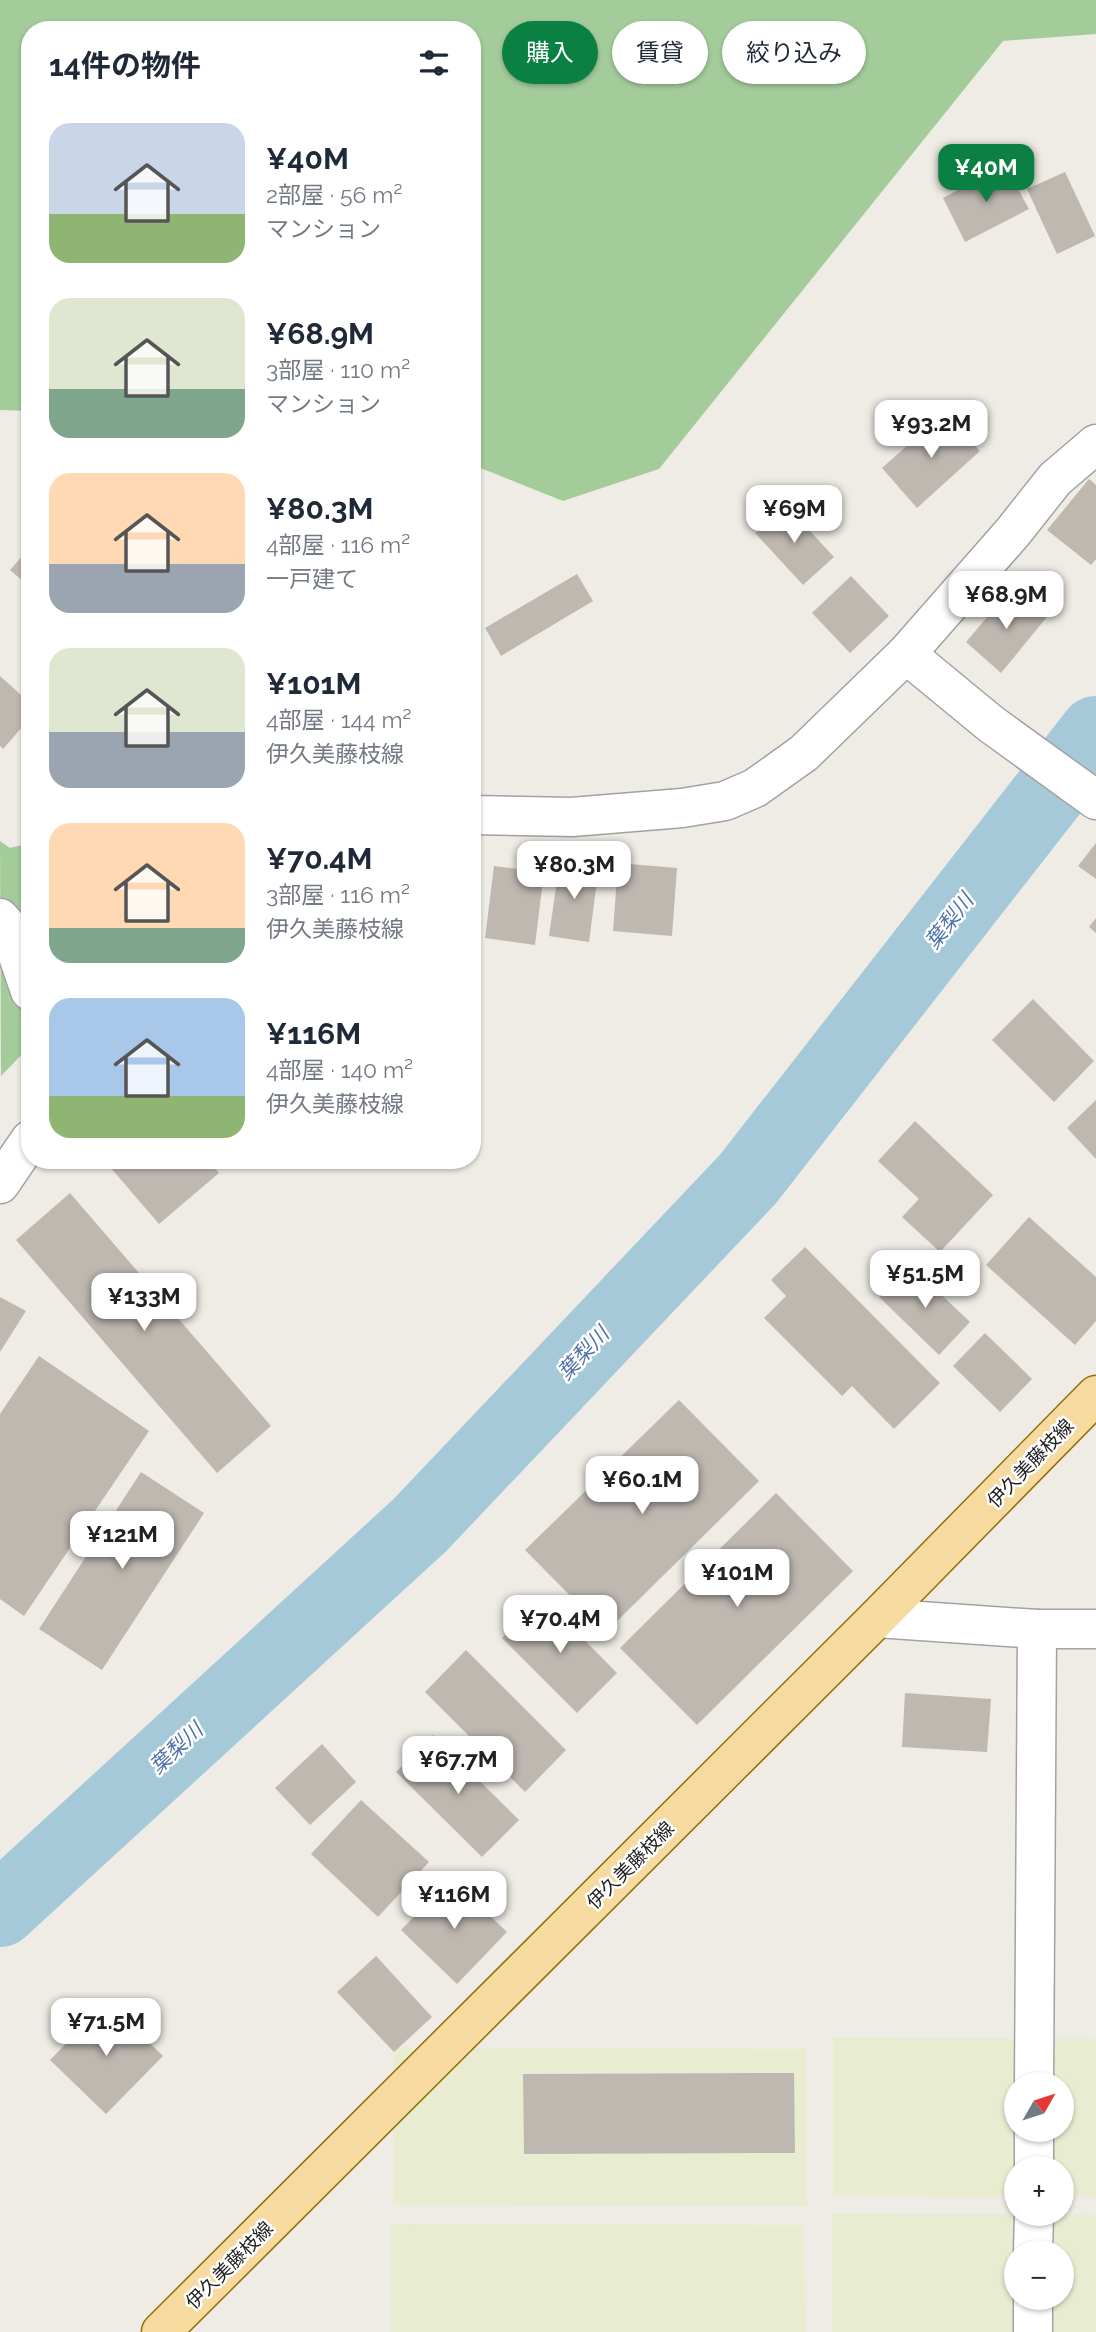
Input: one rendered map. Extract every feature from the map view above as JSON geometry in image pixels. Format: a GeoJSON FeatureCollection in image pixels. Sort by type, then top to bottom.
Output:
{"type":"FeatureCollection","features":[{"type":"Feature","properties":{"kind":"main road","name":"伊久美藤枝線"},"geometry":{"type":"LineString","coordinates":[[162,2332],[877,1618],[1096,1395]]}},
{"type":"Feature","properties":{"kind":"street"},"geometry":{"type":"LineString","coordinates":[[481,815],[572,817],[682,808],[724,801],[755,788],[804,753],[906,654],[1013,532],[1055,479],[1096,444]]}},
{"type":"Feature","properties":{"kind":"street"},"geometry":{"type":"LineString","coordinates":[[906,654],[991,724],[1096,800]]}},
{"type":"Feature","properties":{"kind":"street"},"geometry":{"type":"LineString","coordinates":[[0,918],[8,927],[21,965]]}},
{"type":"Feature","properties":{"kind":"street"},"geometry":{"type":"LineString","coordinates":[[0,1184],[21,1153]]}},
{"type":"Feature","properties":{"kind":"street"},"geometry":{"type":"LineString","coordinates":[[877,1618],[1037,1629],[1096,1629]]}},
{"type":"Feature","properties":{"kind":"street"},"geometry":{"type":"LineString","coordinates":[[1034,2072],[1037,1629]]}},
{"type":"Feature","properties":{"kind":"street"},"geometry":{"type":"LineString","coordinates":[[1033,2310],[1033,2332]]}},
{"type":"Feature","properties":{"kind":"green space"},"geometry":{"type":"Polygon","coordinates":[[[0,0],[1096,0],[1096,34],[1003,41],[659,469],[563,501],[481,468],[481,21],[21,21],[21,411],[0,410],[0,0]]]}},
{"type":"Feature","properties":{"kind":"green space"},"geometry":{"type":"Polygon","coordinates":[[[0,841],[10,848],[21,845],[21,1055],[1,1076],[0,841]]]}},
{"type":"Feature","properties":{"kind":"green space"},"geometry":{"type":"Polygon","coordinates":[[[833,2038],[1096,2039],[1096,2197],[1074,2197],[1074,2156],[1004,2156],[1004,2197],[833,2196],[833,2038]]]}},
{"type":"Feature","properties":{"kind":"green space"},"geometry":{"type":"Polygon","coordinates":[[[393,2048],[806,2049],[807,2206],[393,2205],[393,2048]]]}},
{"type":"Feature","properties":{"kind":"green space"},"geometry":{"type":"Polygon","coordinates":[[[832,2214],[1004,2215],[1004,2226],[1074,2226],[1074,2215],[1096,2215],[1096,2332],[832,2332],[832,2214]]]}},
{"type":"Feature","properties":{"kind":"green space"},"geometry":{"type":"Polygon","coordinates":[[[391,2224],[804,2225],[805,2332],[391,2332],[391,2224]]]}},
{"type":"Feature","properties":{"kind":"building"},"geometry":{"type":"Polygon","coordinates":[[[1005,165],[1029,209],[965,242],[943,198],[1005,165]]]}},
{"type":"Feature","properties":{"kind":"building"},"geometry":{"type":"Polygon","coordinates":[[[1065,172],[1095,236],[1057,254],[1027,189],[1065,172]]]}},
{"type":"Feature","properties":{"kind":"building"},"geometry":{"type":"Polygon","coordinates":[[[945,412],[980,451],[917,508],[882,468],[945,412]]]}},
{"type":"Feature","properties":{"kind":"building"},"geometry":{"type":"Polygon","coordinates":[[[1089,479],[1096,485],[1096,559],[1091,565],[1047,530],[1089,479]]]}},
{"type":"Feature","properties":{"kind":"building"},"geometry":{"type":"Polygon","coordinates":[[[786,505],[834,557],[803,585],[755,533],[786,505]]]}},
{"type":"Feature","properties":{"kind":"building"},"geometry":{"type":"Polygon","coordinates":[[[21,557],[21,579],[10,570],[21,557]]]}},
{"type":"Feature","properties":{"kind":"building"},"geometry":{"type":"Polygon","coordinates":[[[577,574],[593,601],[501,656],[485,628],[577,574]]]}},
{"type":"Feature","properties":{"kind":"building"},"geometry":{"type":"Polygon","coordinates":[[[851,576],[889,616],[850,653],[812,613],[851,576]]]}},
{"type":"Feature","properties":{"kind":"building"},"geometry":{"type":"Polygon","coordinates":[[[1011,589],[1046,618],[1001,673],[966,642],[1011,589]]]}},
{"type":"Feature","properties":{"kind":"building"},"geometry":{"type":"Polygon","coordinates":[[[0,676],[21,695],[21,728],[3,749],[0,746],[0,676]]]}},
{"type":"Feature","properties":{"kind":"building"},"geometry":{"type":"Polygon","coordinates":[[[1096,843],[1096,879],[1078,866],[1096,843]]]}},
{"type":"Feature","properties":{"kind":"building"},"geometry":{"type":"Polygon","coordinates":[[[560,859],[599,865],[589,942],[549,936],[560,859]]]}},
{"type":"Feature","properties":{"kind":"building"},"geometry":{"type":"Polygon","coordinates":[[[618,863],[677,868],[672,936],[613,931],[618,863]]]}},
{"type":"Feature","properties":{"kind":"building"},"geometry":{"type":"Polygon","coordinates":[[[494,866],[544,872],[535,945],[485,938],[494,866]]]}},
{"type":"Feature","properties":{"kind":"building"},"geometry":{"type":"Polygon","coordinates":[[[1096,918],[1096,933],[1089,927],[1096,918]]]}},
{"type":"Feature","properties":{"kind":"building"},"geometry":{"type":"Polygon","coordinates":[[[1033,999],[1094,1061],[1054,1102],[992,1040],[1033,999]]]}},
{"type":"Feature","properties":{"kind":"building"},"geometry":{"type":"Polygon","coordinates":[[[1096,1100],[1096,1159],[1067,1128],[1096,1100]]]}},
{"type":"Feature","properties":{"kind":"building"},"geometry":{"type":"Polygon","coordinates":[[[915,1121],[993,1195],[940,1252],[902,1217],[919,1199],[878,1161],[915,1121]]]}},
{"type":"Feature","properties":{"kind":"building"},"geometry":{"type":"Polygon","coordinates":[[[112,1169],[216,1169],[219,1173],[159,1224],[112,1169]]]}},
{"type":"Feature","properties":{"kind":"building"},"geometry":{"type":"Polygon","coordinates":[[[70,1193],[271,1426],[217,1473],[16,1240],[70,1193]]]}},
{"type":"Feature","properties":{"kind":"building"},"geometry":{"type":"Polygon","coordinates":[[[1029,1217],[1096,1277],[1096,1321],[1075,1345],[986,1265],[1029,1217]]]}},
{"type":"Feature","properties":{"kind":"building"},"geometry":{"type":"Polygon","coordinates":[[[805,1247],[940,1383],[894,1429],[852,1386],[842,1396],[764,1318],[786,1296],[771,1280],[805,1247]]]}},
{"type":"Feature","properties":{"kind":"building"},"geometry":{"type":"Polygon","coordinates":[[[910,1265],[970,1322],[939,1355],[879,1297],[910,1265]]]}},
{"type":"Feature","properties":{"kind":"building"},"geometry":{"type":"Polygon","coordinates":[[[0,1297],[26,1311],[0,1352],[0,1297]]]}},
{"type":"Feature","properties":{"kind":"building"},"geometry":{"type":"Polygon","coordinates":[[[985,1333],[1032,1379],[1000,1412],[953,1366],[985,1333]]]}},
{"type":"Feature","properties":{"kind":"building"},"geometry":{"type":"Polygon","coordinates":[[[39,1356],[149,1431],[24,1616],[0,1599],[0,1414],[39,1356]]]}},
{"type":"Feature","properties":{"kind":"building"},"geometry":{"type":"Polygon","coordinates":[[[679,1400],[759,1481],[606,1632],[525,1550],[679,1400]]]}},
{"type":"Feature","properties":{"kind":"building"},"geometry":{"type":"Polygon","coordinates":[[[141,1472],[204,1513],[102,1670],[39,1629],[141,1472]]]}},
{"type":"Feature","properties":{"kind":"building"},"geometry":{"type":"Polygon","coordinates":[[[776,1493],[853,1571],[697,1725],[620,1648],[776,1493]]]}},
{"type":"Feature","properties":{"kind":"building"},"geometry":{"type":"Polygon","coordinates":[[[543,1598],[617,1673],[577,1713],[502,1638],[543,1598]]]}},
{"type":"Feature","properties":{"kind":"building"},"geometry":{"type":"Polygon","coordinates":[[[466,1650],[566,1750],[525,1792],[425,1692],[466,1650]]]}},
{"type":"Feature","properties":{"kind":"building"},"geometry":{"type":"Polygon","coordinates":[[[905,1693],[991,1699],[987,1752],[902,1747],[905,1693]]]}},
{"type":"Feature","properties":{"kind":"building"},"geometry":{"type":"Polygon","coordinates":[[[433,1735],[519,1820],[482,1857],[396,1772],[433,1735]]]}},
{"type":"Feature","properties":{"kind":"building"},"geometry":{"type":"Polygon","coordinates":[[[322,1744],[356,1782],[310,1825],[275,1788],[322,1744]]]}},
{"type":"Feature","properties":{"kind":"building"},"geometry":{"type":"Polygon","coordinates":[[[361,1800],[429,1862],[378,1917],[311,1854],[361,1800]]]}},
{"type":"Feature","properties":{"kind":"building"},"geometry":{"type":"Polygon","coordinates":[[[451,1879],[507,1932],[457,1984],[401,1930],[451,1879]]]}},
{"type":"Feature","properties":{"kind":"building"},"geometry":{"type":"Polygon","coordinates":[[[376,1956],[432,2017],[394,2052],[337,1992],[376,1956]]]}},
{"type":"Feature","properties":{"kind":"building"},"geometry":{"type":"Polygon","coordinates":[[[107,2002],[163,2056],[106,2114],[50,2060],[107,2002]]]}},
{"type":"Feature","properties":{"kind":"building"},"geometry":{"type":"Polygon","coordinates":[[[794,2073],[795,2153],[524,2154],[523,2074],[794,2073]]]}},
{"type":"Feature","properties":{"kind":"waterway","name":"葉梨川"},"geometry":{"type":"LineString","coordinates":[[0,1910],[420,1525],[748,1179],[1096,733]]}}]}
